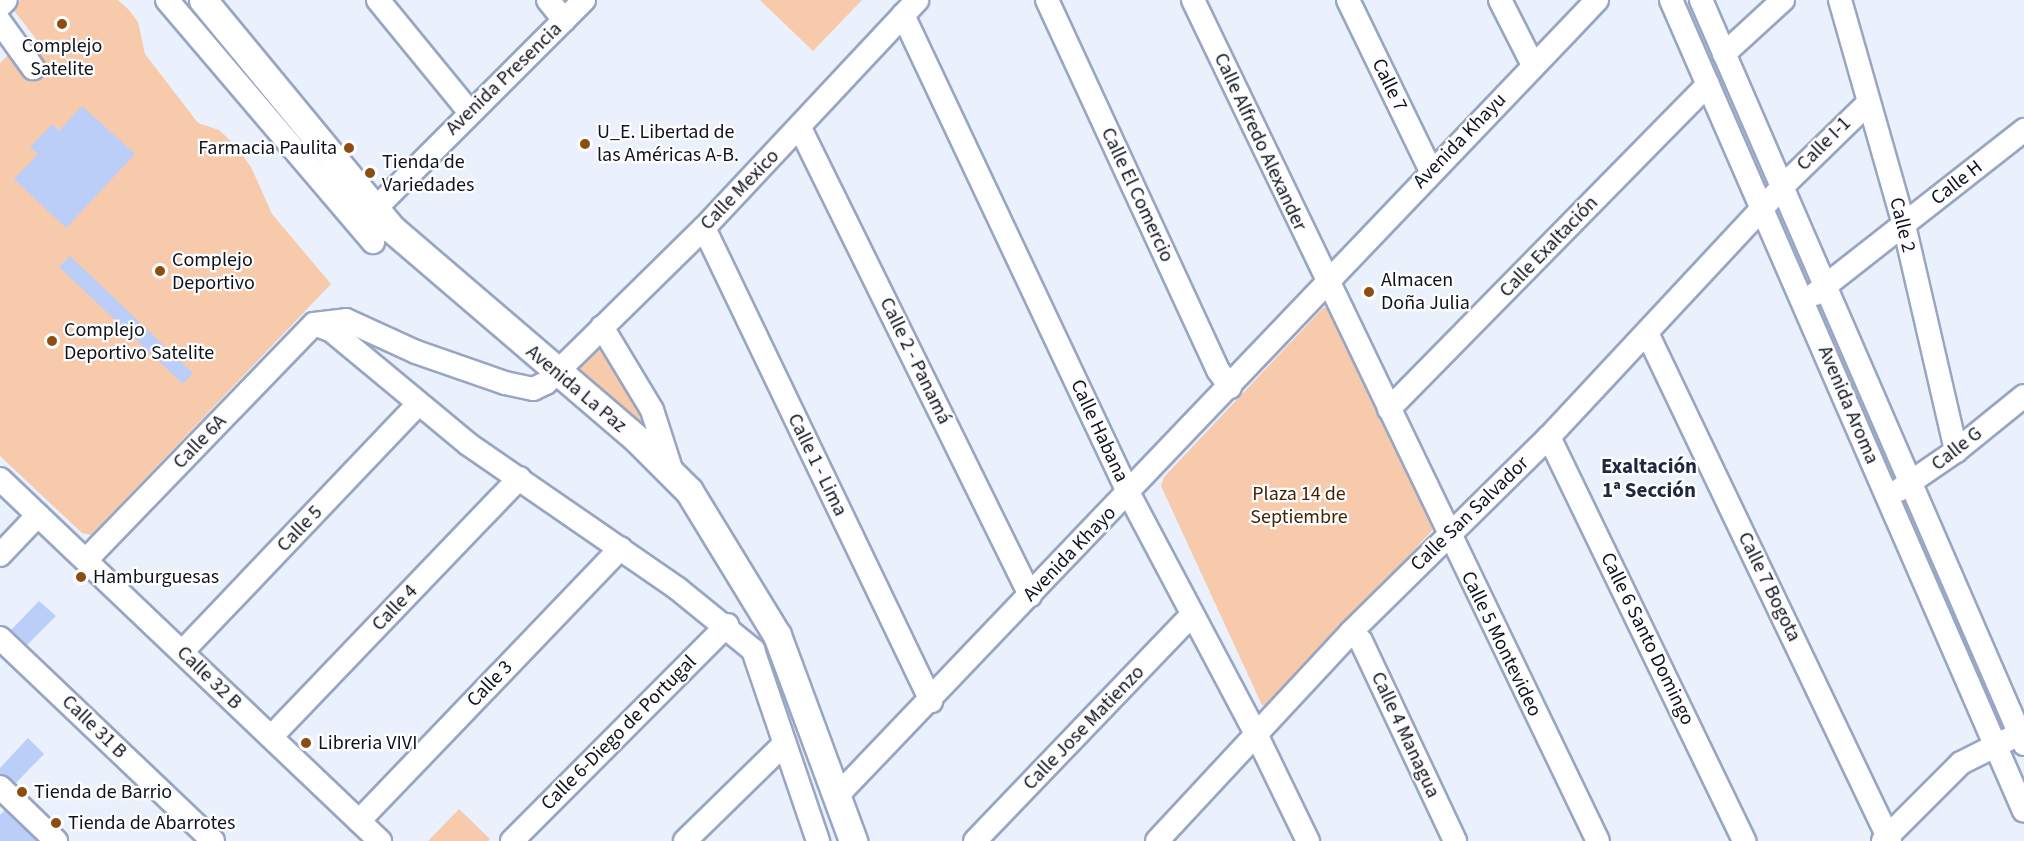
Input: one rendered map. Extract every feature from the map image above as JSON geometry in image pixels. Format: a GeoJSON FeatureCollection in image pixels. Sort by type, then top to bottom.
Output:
{"type":"FeatureCollection","features":[{"type":"Feature","properties":{"kind":"main road","name":"Avenida La Paz"},"geometry":{"type":"LineString","coordinates":[[203,0],[374,210],[460,291],[672,472],[726,547],[777,635],[853,841]]}},
{"type":"Feature","properties":{"kind":"street"},"geometry":{"type":"LineString","coordinates":[[0,6],[6,0]]}},
{"type":"Feature","properties":{"kind":"street"},"geometry":{"type":"LineString","coordinates":[[167,0],[373,242]]}},
{"type":"Feature","properties":{"kind":"street"},"geometry":{"type":"LineString","coordinates":[[378,0],[469,111]]}},
{"type":"Feature","properties":{"kind":"street"},"geometry":{"type":"LineString","coordinates":[[548,0],[564,20]]}},
{"type":"Feature","properties":{"kind":"street","name":"Avenida Presencia"},"geometry":{"type":"LineString","coordinates":[[374,210],[469,111],[584,0]]}},
{"type":"Feature","properties":{"kind":"street","name":"Calle El Comercio"},"geometry":{"type":"LineString","coordinates":[[1047,0],[1218,370],[1230,387]]}},
{"type":"Feature","properties":{"kind":"street","name":"Calle Alfredo Alexander"},"geometry":{"type":"LineString","coordinates":[[1192,0],[1326,284]]}},
{"type":"Feature","properties":{"kind":"street","name":"Calle 7"},"geometry":{"type":"LineString","coordinates":[[1348,0],[1431,171]]}},
{"type":"Feature","properties":{"kind":"street"},"geometry":{"type":"LineString","coordinates":[[1500,0],[1533,65]]}},
{"type":"Feature","properties":{"kind":"street","name":"Avenida Khayu"},"geometry":{"type":"LineString","coordinates":[[1326,284],[1431,171],[1597,0]]}},
{"type":"Feature","properties":{"kind":"street","name":"Avenida Aroma"},"geometry":{"type":"LineString","coordinates":[[1671,0],[2024,811]]}},
{"type":"Feature","properties":{"kind":"street","name":"Avenida Aroma"},"geometry":{"type":"LineString","coordinates":[[1701,0],[2022,737]]}},
{"type":"Feature","properties":{"kind":"street"},"geometry":{"type":"LineString","coordinates":[[1724,54],[1783,0]]}},
{"type":"Feature","properties":{"kind":"street","name":"Calle 2"},"geometry":{"type":"LineString","coordinates":[[1845,3],[1868,103],[1904,225],[1956,451]]}},
{"type":"Feature","properties":{"kind":"street","name":"Calle Mexico"},"geometry":{"type":"LineString","coordinates":[[314,324],[346,320],[416,352],[533,389],[558,374],[602,327],[704,228],[910,8]]}},
{"type":"Feature","properties":{"kind":"street","name":"Calle Habana"},"geometry":{"type":"LineString","coordinates":[[910,8],[1129,494],[1256,734],[1308,841]]}},
{"type":"Feature","properties":{"kind":"street"},"geometry":{"type":"LineString","coordinates":[[2,32],[33,68]]}},
{"type":"Feature","properties":{"kind":"street","name":"Calle Exaltación"},"geometry":{"type":"LineString","coordinates":[[1389,409],[1708,84]]}},
{"type":"Feature","properties":{"kind":"street","name":"Calle I-1"},"geometry":{"type":"LineString","coordinates":[[1782,187],[1868,103]]}},
{"type":"Feature","properties":{"kind":"street","name":"Calle 2 - Panamá"},"geometry":{"type":"LineString","coordinates":[[800,128],[1030,595]]}},
{"type":"Feature","properties":{"kind":"street","name":"Calle H"},"geometry":{"type":"LineString","coordinates":[[1804,302],[2024,130]]}},
{"type":"Feature","properties":{"kind":"street","name":"Calle San Salvador"},"geometry":{"type":"LineString","coordinates":[[1157,841],[1351,632],[1549,437],[1782,187]]}},
{"type":"Feature","properties":{"kind":"street","name":"Calle 1 - Lima"},"geometry":{"type":"LineString","coordinates":[[704,228],[931,701]]}},
{"type":"Feature","properties":{"kind":"street","name":"Avenida Khayo"},"geometry":{"type":"LineString","coordinates":[[836,797],[1129,494],[1326,284]]}},
{"type":"Feature","properties":{"kind":"street","name":"Calle 5 Montevideo"},"geometry":{"type":"LineString","coordinates":[[1326,284],[1598,841]]}},
{"type":"Feature","properties":{"kind":"street"},"geometry":{"type":"LineString","coordinates":[[314,324],[332,331],[418,404],[727,625],[753,650],[818,841]]}},
{"type":"Feature","properties":{"kind":"street","name":"Calle 6A"},"geometry":{"type":"LineString","coordinates":[[86,560],[314,324]]}},
{"type":"Feature","properties":{"kind":"street"},"geometry":{"type":"LineString","coordinates":[[602,327],[652,410],[672,472]]}},
{"type":"Feature","properties":{"kind":"street","name":"Calle 7 Bogota"},"geometry":{"type":"LineString","coordinates":[[1647,333],[1887,840]]}},
{"type":"Feature","properties":{"kind":"street","name":"Calle G"},"geometry":{"type":"LineString","coordinates":[[1886,495],[1911,484],[2024,396]]}},
{"type":"Feature","properties":{"kind":"street","name":"Calle 5"},"geometry":{"type":"LineString","coordinates":[[182,652],[418,404]]}},
{"type":"Feature","properties":{"kind":"street","name":"Calle 6 Santo Domingo"},"geometry":{"type":"LineString","coordinates":[[1549,437],[1744,841]]}},
{"type":"Feature","properties":{"kind":"street","name":"Calle 4"},"geometry":{"type":"LineString","coordinates":[[271,737],[519,478]]}},
{"type":"Feature","properties":{"kind":"street","name":"Calle 32 B"},"geometry":{"type":"LineString","coordinates":[[0,479],[380,841]]}},
{"type":"Feature","properties":{"kind":"street"},"geometry":{"type":"LineString","coordinates":[[0,555],[38,515]]}},
{"type":"Feature","properties":{"kind":"street","name":"Calle 3"},"geometry":{"type":"LineString","coordinates":[[359,821],[621,548]]}},
{"type":"Feature","properties":{"kind":"street","name":"Calle Jose Matienzo"},"geometry":{"type":"LineString","coordinates":[[975,841],[1192,615]]}},
{"type":"Feature","properties":{"kind":"street","name":"Calle 6-Diego de Portugal"},"geometry":{"type":"LineString","coordinates":[[512,841],[727,625]]}},
{"type":"Feature","properties":{"kind":"street","name":"Calle 4 Managua"},"geometry":{"type":"LineString","coordinates":[[1351,632],[1360,641],[1455,841]]}},
{"type":"Feature","properties":{"kind":"street","name":"Calle 31 B"},"geometry":{"type":"LineString","coordinates":[[1,642],[213,841]]}},
{"type":"Feature","properties":{"kind":"street"},"geometry":{"type":"LineString","coordinates":[[1887,840],[1961,764],[1995,745],[2022,737]]}},
{"type":"Feature","properties":{"kind":"street"},"geometry":{"type":"LineString","coordinates":[[685,841],[784,744]]}},
{"type":"Feature","properties":{"kind":"street"},"geometry":{"type":"LineString","coordinates":[[2,794],[56,841]]}},
{"type":"Feature","properties":{"kind":"green space","name":"Complejo Deportivo"},"geometry":{"type":"Polygon","coordinates":[[[21,0],[118,0],[129,10],[138,22],[145,54],[198,123],[219,130],[235,145],[251,167],[272,214],[331,284],[91,535],[82,533],[0,456],[0,63],[10,53],[33,80],[47,67],[31,46],[37,40],[12,8],[21,0]]]}},
{"type":"Feature","properties":{"kind":"green space"},"geometry":{"type":"Polygon","coordinates":[[[760,0],[862,0],[813,51],[760,0]]]}},
{"type":"Feature","properties":{"kind":"green space","name":"Plaza 14 de Septiembre"},"geometry":{"type":"Polygon","coordinates":[[[1333,305],[1438,524],[1270,707],[1262,705],[1161,486],[1164,477],[1323,308],[1333,305]]]}},
{"type":"Feature","properties":{"kind":"green space"},"geometry":{"type":"Polygon","coordinates":[[[603,346],[640,403],[650,439],[575,372],[603,346]]]}},
{"type":"Feature","properties":{"kind":"green space"},"geometry":{"type":"Polygon","coordinates":[[[459,809],[490,839],[488,841],[428,841],[459,809]]]}},
{"type":"Feature","properties":{"kind":"building"},"geometry":{"type":"Polygon","coordinates":[[[82,106],[135,154],[66,228],[14,179],[38,154],[30,147],[52,124],[59,131],[82,106]]]}},
{"type":"Feature","properties":{"kind":"building"},"geometry":{"type":"Polygon","coordinates":[[[70,256],[193,373],[183,384],[59,267],[70,256]]]}},
{"type":"Feature","properties":{"kind":"building"},"geometry":{"type":"Polygon","coordinates":[[[39,601],[56,616],[27,645],[11,630],[39,601]]]}},
{"type":"Feature","properties":{"kind":"building"},"geometry":{"type":"Polygon","coordinates":[[[28,738],[44,754],[16,783],[0,774],[0,768],[28,738]]]}},
{"type":"Feature","properties":{"kind":"building"},"geometry":{"type":"Polygon","coordinates":[[[5,810],[37,841],[0,841],[0,815],[5,810]]]}},
{"type":"Feature","properties":{"kind":"place","name":"Complejo Satelite"},"geometry":{"type":"Point","coordinates":[62,24]}},
{"type":"Feature","properties":{"kind":"place","name":"U_E. Libertad de las Américas A-B."},"geometry":{"type":"Point","coordinates":[585,144]}},
{"type":"Feature","properties":{"kind":"place","name":"Farmacia Paulita"},"geometry":{"type":"Point","coordinates":[349,148]}},
{"type":"Feature","properties":{"kind":"place","name":"Tienda de Variedades"},"geometry":{"type":"Point","coordinates":[370,173]}},
{"type":"Feature","properties":{"kind":"place","name":"Complejo Deportivo"},"geometry":{"type":"Point","coordinates":[160,271]}},
{"type":"Feature","properties":{"kind":"place","name":"Almacen Doña Julia"},"geometry":{"type":"Point","coordinates":[1369,292]}},
{"type":"Feature","properties":{"kind":"place","name":"Complejo Deportivo Satelite"},"geometry":{"type":"Point","coordinates":[52,341]}},
{"type":"Feature","properties":{"kind":"place","name":"Hamburguesas"},"geometry":{"type":"Point","coordinates":[81,577]}},
{"type":"Feature","properties":{"kind":"place","name":"Libreria VIVI"},"geometry":{"type":"Point","coordinates":[306,743]}},
{"type":"Feature","properties":{"kind":"place","name":"Tienda de Barrio"},"geometry":{"type":"Point","coordinates":[22,792]}},
{"type":"Feature","properties":{"kind":"place","name":"Tienda de Abarrotes"},"geometry":{"type":"Point","coordinates":[56,823]}},
{"type":"Feature","properties":{"kind":"district","name":"Exaltación 1ª Sección"},"geometry":{"type":"Point","coordinates":[1649,478]}}]}
